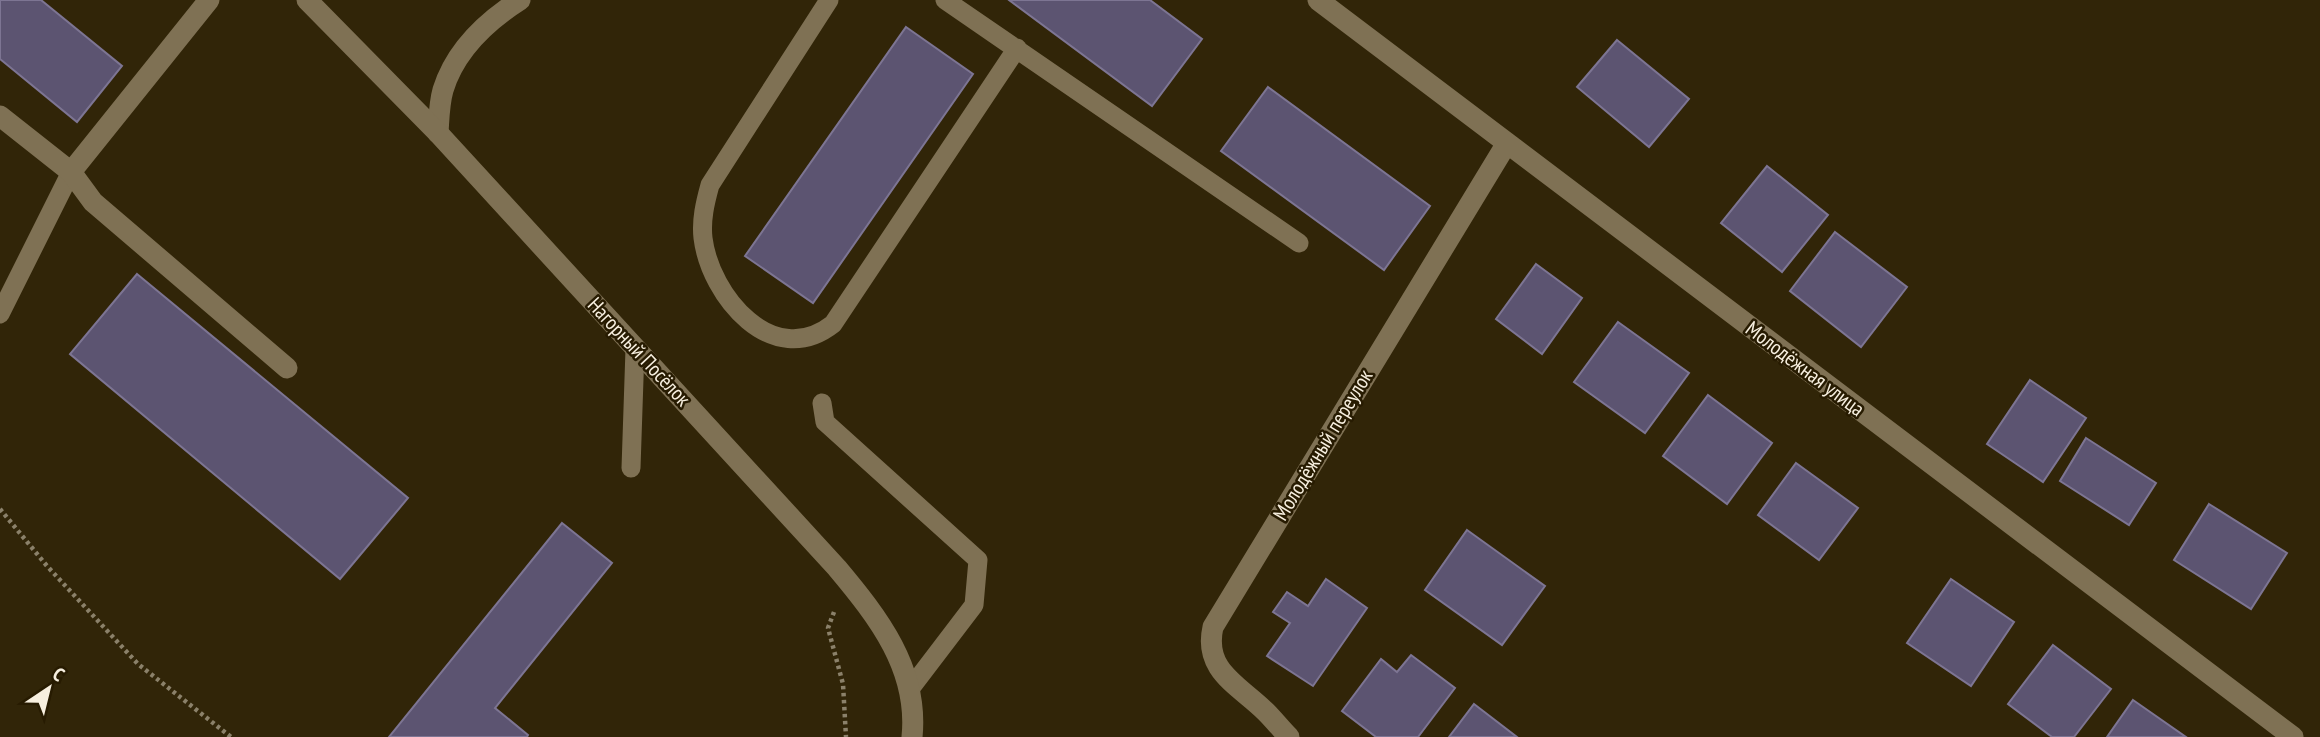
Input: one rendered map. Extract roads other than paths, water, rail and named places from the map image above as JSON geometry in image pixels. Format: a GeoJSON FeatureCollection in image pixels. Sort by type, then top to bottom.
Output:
{"type":"FeatureCollection","features":[{"type":"Feature","properties":{"kind":"street"},"geometry":{"type":"LineString","coordinates":[[71,172],[209,0]]}},
{"type":"Feature","properties":{"kind":"street","name":"Нагорный Посёлок"},"geometry":{"type":"LineString","coordinates":[[307,0],[438,133],[837,568],[873,611],[890,638],[904,669],[913,711],[912,737]]}},
{"type":"Feature","properties":{"kind":"street"},"geometry":{"type":"LineString","coordinates":[[438,133],[443,89],[455,65],[485,26],[520,0]]}},
{"type":"Feature","properties":{"kind":"street","name":"Молодёжная улица"},"geometry":{"type":"LineString","coordinates":[[1318,0],[2293,737]]}},
{"type":"Feature","properties":{"kind":"street"},"geometry":{"type":"LineString","coordinates":[[0,116],[71,172],[93,202],[287,368]]}},
{"type":"Feature","properties":{"kind":"street","name":"Молодёжный переулок"},"geometry":{"type":"LineString","coordinates":[[1289,737],[1265,711],[1236,687],[1213,659],[1210,642],[1213,627],[1507,143]]}},
{"type":"Feature","properties":{"kind":"lane"},"geometry":{"type":"LineString","coordinates":[[828,0],[710,185],[705,206],[704,240],[718,282],[732,305],[747,320],[764,331],[781,337],[817,335],[833,324],[1017,48]]}},
{"type":"Feature","properties":{"kind":"lane"},"geometry":{"type":"LineString","coordinates":[[945,0],[1299,243]]}},
{"type":"Feature","properties":{"kind":"lane"},"geometry":{"type":"LineString","coordinates":[[0,314],[71,172]]}},
{"type":"Feature","properties":{"kind":"lane"},"geometry":{"type":"LineString","coordinates":[[631,468],[635,349]]}},
{"type":"Feature","properties":{"kind":"lane"},"geometry":{"type":"LineString","coordinates":[[822,403],[825,422],[978,560],[974,605],[910,689]]}}]}
